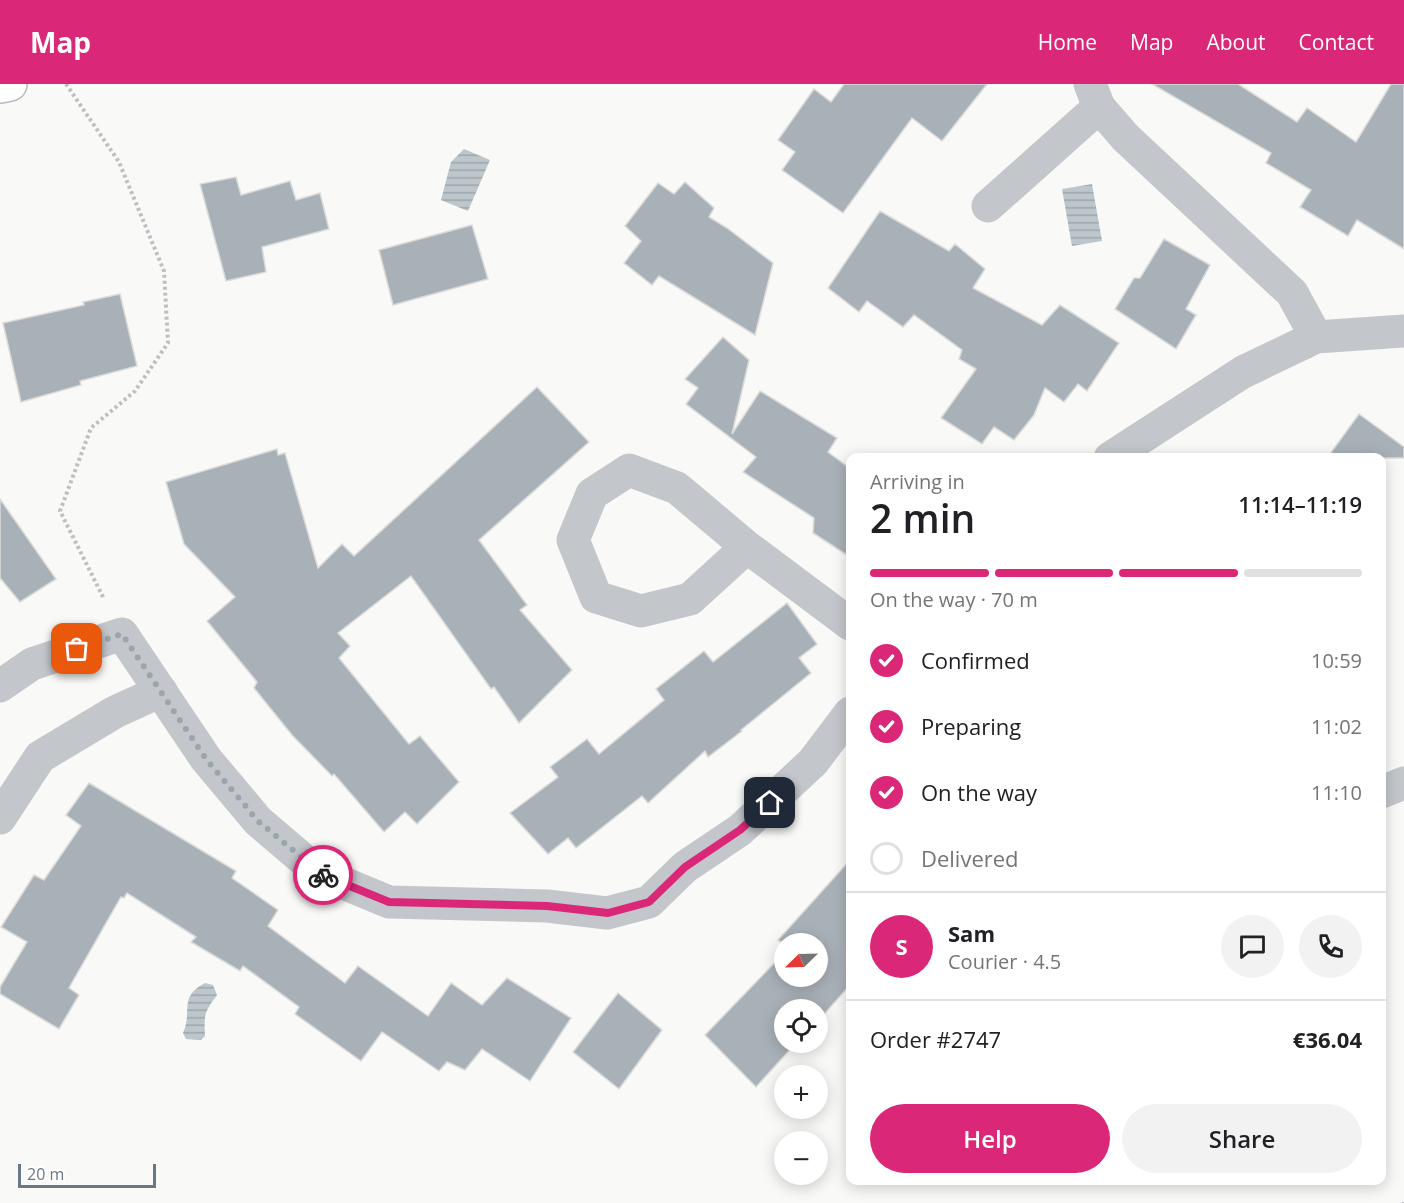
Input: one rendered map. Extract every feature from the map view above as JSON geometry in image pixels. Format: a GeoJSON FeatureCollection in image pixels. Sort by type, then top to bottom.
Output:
{"type":"FeatureCollection","features":[{"type":"Feature","properties":{"kind":"main road"},"geometry":{"type":"LineString","coordinates":[[0,86],[10,84]]}},
{"type":"Feature","properties":{"kind":"street"},"geometry":{"type":"LineString","coordinates":[[988,206],[1095,96],[1126,138],[1292,293],[1316,337]]}},
{"type":"Feature","properties":{"kind":"street"},"geometry":{"type":"LineString","coordinates":[[1118,453],[1243,372],[1316,337],[1404,331]]}},
{"type":"Feature","properties":{"kind":"street"},"geometry":{"type":"LineString","coordinates":[[747,547],[690,599],[641,611],[596,597],[573,540],[592,494],[629,470],[677,488],[747,547],[846,621]]}},
{"type":"Feature","properties":{"kind":"street"},"geometry":{"type":"LineString","coordinates":[[0,686],[32,664],[122,634],[206,759],[258,821],[319,873],[389,902],[547,906],[608,913],[649,902],[685,867],[740,830],[813,762],[846,718]]}},
{"type":"Feature","properties":{"kind":"street"},"geometry":{"type":"LineString","coordinates":[[0,818],[40,757],[115,712],[161,691]]}},
{"type":"Feature","properties":{"kind":"street"},"geometry":{"type":"LineString","coordinates":[[1386,790],[1404,783]]}},
{"type":"Feature","properties":{"kind":"path"},"geometry":{"type":"LineString","coordinates":[[66,84],[120,162],[164,271],[168,343],[135,391],[91,428],[60,511],[122,634]]}},
{"type":"Feature","properties":{"kind":"shaded area"},"geometry":{"type":"Polygon","coordinates":[[[464,149],[490,160],[468,211],[441,200],[451,162],[464,149]]]}},
{"type":"Feature","properties":{"kind":"shaded area"},"geometry":{"type":"Polygon","coordinates":[[[1092,184],[1102,241],[1072,246],[1062,189],[1092,184]]]}},
{"type":"Feature","properties":{"kind":"shaded area"},"geometry":{"type":"Polygon","coordinates":[[[205,983],[213,985],[217,995],[206,1014],[205,1036],[201,1040],[186,1039],[183,1033],[189,999],[197,988],[205,983]]]}},
{"type":"Feature","properties":{"kind":"building"},"geometry":{"type":"Polygon","coordinates":[[[844,84],[987,84],[942,141],[912,118],[843,213],[782,170],[795,152],[778,140],[814,89],[831,102],[844,84]]]}},
{"type":"Feature","properties":{"kind":"building"},"geometry":{"type":"Polygon","coordinates":[[[1152,84],[1238,84],[1297,122],[1307,108],[1356,142],[1391,84],[1404,84],[1404,249],[1357,220],[1348,236],[1300,207],[1311,190],[1266,163],[1271,153],[1152,84]]]}},
{"type":"Feature","properties":{"kind":"building"},"geometry":{"type":"Polygon","coordinates":[[[236,177],[241,195],[290,181],[296,200],[320,193],[329,229],[262,247],[266,272],[226,281],[200,184],[236,177]]]}},
{"type":"Feature","properties":{"kind":"building"},"geometry":{"type":"Polygon","coordinates":[[[685,182],[714,208],[709,217],[773,263],[755,335],[659,276],[652,285],[624,263],[641,241],[625,226],[658,183],[674,194],[685,182]]]}},
{"type":"Feature","properties":{"kind":"building"},"geometry":{"type":"Polygon","coordinates":[[[880,211],[949,251],[955,244],[985,269],[973,288],[1042,325],[1060,305],[1119,343],[1087,391],[1078,384],[1064,402],[1045,388],[1034,415],[1014,440],[994,427],[982,444],[941,418],[976,369],[959,359],[962,350],[914,315],[903,327],[867,301],[859,312],[828,288],[880,211]]]}},
{"type":"Feature","properties":{"kind":"building"},"geometry":{"type":"Polygon","coordinates":[[[472,225],[488,279],[393,305],[379,250],[472,225]]]}},
{"type":"Feature","properties":{"kind":"building"},"geometry":{"type":"Polygon","coordinates":[[[1164,239],[1210,265],[1186,309],[1196,315],[1176,349],[1115,309],[1134,278],[1140,278],[1164,239]]]}},
{"type":"Feature","properties":{"kind":"building"},"geometry":{"type":"Polygon","coordinates":[[[120,294],[137,366],[80,381],[81,385],[21,402],[3,323],[84,305],[83,302],[120,294]]]}},
{"type":"Feature","properties":{"kind":"building"},"geometry":{"type":"Polygon","coordinates":[[[723,337],[749,360],[732,434],[760,391],[837,438],[828,452],[846,465],[846,554],[813,533],[814,518],[743,472],[756,457],[686,404],[698,388],[685,379],[723,337]]]}},
{"type":"Feature","properties":{"kind":"building"},"geometry":{"type":"Polygon","coordinates":[[[537,387],[589,442],[479,540],[527,605],[520,610],[572,670],[519,723],[494,687],[491,689],[411,576],[338,633],[350,646],[339,658],[409,744],[420,736],[459,782],[417,824],[405,812],[384,832],[334,774],[332,776],[292,735],[254,688],[257,682],[207,621],[235,597],[184,544],[166,482],[277,449],[278,455],[285,453],[318,568],[342,544],[354,556],[537,387]]]}},
{"type":"Feature","properties":{"kind":"building"},"geometry":{"type":"Polygon","coordinates":[[[1359,414],[1404,447],[1404,458],[1386,458],[1386,453],[1331,453],[1359,414]]]}},
{"type":"Feature","properties":{"kind":"building"},"geometry":{"type":"Polygon","coordinates":[[[0,499],[56,579],[20,602],[0,578],[0,499]]]}},
{"type":"Feature","properties":{"kind":"building"},"geometry":{"type":"Polygon","coordinates":[[[787,603],[817,644],[799,658],[811,673],[708,757],[705,751],[648,803],[642,796],[576,848],[568,838],[548,854],[510,813],[558,777],[550,767],[587,739],[599,754],[664,700],[656,689],[704,651],[713,662],[787,603]]]}},
{"type":"Feature","properties":{"kind":"building"},"geometry":{"type":"Polygon","coordinates":[[[89,783],[236,871],[232,878],[278,910],[268,926],[345,983],[358,966],[428,1016],[451,983],[482,1005],[507,978],[571,1018],[530,1081],[482,1049],[465,1070],[447,1062],[439,1071],[382,1032],[361,1061],[295,1014],[299,1007],[243,966],[240,971],[191,942],[196,937],[127,893],[124,898],[121,897],[69,988],[79,995],[59,1029],[0,994],[0,987],[27,942],[1,927],[34,875],[44,880],[81,826],[66,815],[89,783]]]}},
{"type":"Feature","properties":{"kind":"building"},"geometry":{"type":"Polygon","coordinates":[[[846,864],[846,990],[828,1010],[828,999],[774,999],[774,1053],[787,1053],[756,1087],[705,1035],[774,963],[774,987],[828,987],[828,933],[784,933],[846,864]]]}},
{"type":"Feature","properties":{"kind":"building"},"geometry":{"type":"Polygon","coordinates":[[[618,993],[662,1030],[619,1089],[573,1052],[618,993]]]}},
{"type":"Feature","properties":{"kind":"way so far"},"geometry":{"type":"LineString","coordinates":[[77,649],[122,634],[206,759],[258,821],[323,875]]}},
{"type":"Feature","properties":{"kind":"route"},"geometry":{"type":"LineString","coordinates":[[323,875],[389,902],[547,906],[608,913],[649,902],[685,867],[740,830],[770,803]]}}]}
